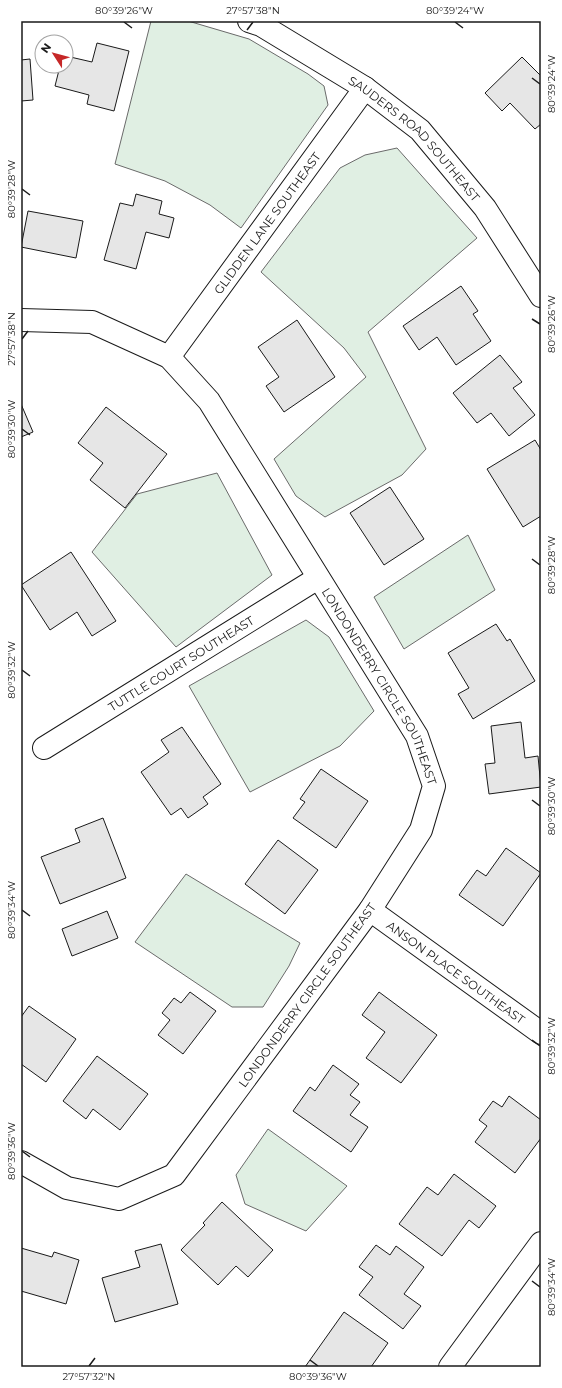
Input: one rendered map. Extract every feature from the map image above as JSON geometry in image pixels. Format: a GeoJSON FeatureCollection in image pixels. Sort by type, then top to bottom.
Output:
{"type":"FeatureCollection","features":[{"type":"Feature","properties":{"kind":"street","name":"SAUDERS ROAD SOUTHEAST"},"geometry":{"type":"LineString","coordinates":[[249,21],[261,24],[365,88],[420,130],[485,208],[541,296]]}},
{"type":"Feature","properties":{"kind":"street","name":"GLIDDEN LANE SOUTHEAST"},"geometry":{"type":"LineString","coordinates":[[169,358],[365,88]]}},
{"type":"Feature","properties":{"kind":"street","name":"LONDONDERRY CIRCLE SOUTHEAST"},"geometry":{"type":"LineString","coordinates":[[21,320],[92,322],[169,358],[209,402],[417,736],[434,786],[421,830],[370,910],[174,1175],[119,1199],[67,1188],[21,1162]]}},
{"type":"Feature","properties":{"kind":"street","name":"TUTTLE COURT SOUTHEAST"},"geometry":{"type":"LineString","coordinates":[[44,748],[318,578]]}},
{"type":"Feature","properties":{"kind":"street","name":"ANSON PLACE SOUTHEAST"},"geometry":{"type":"LineString","coordinates":[[370,910],[541,1033]]}},
{"type":"Feature","properties":{"kind":"street"},"geometry":{"type":"LineString","coordinates":[[450,1367],[541,1243]]}},
{"type":"Feature","properties":{"kind":"green space"},"geometry":{"type":"Polygon","coordinates":[[[151,21],[188,21],[249,39],[308,74],[324,86],[328,105],[241,228],[210,205],[165,181],[115,164],[151,21]]]}},
{"type":"Feature","properties":{"kind":"green space"},"geometry":{"type":"Polygon","coordinates":[[[397,148],[477,238],[368,332],[426,449],[402,475],[325,517],[296,496],[274,459],[366,377],[344,348],[261,272],[340,168],[365,155],[397,148]]]}},
{"type":"Feature","properties":{"kind":"green space"},"geometry":{"type":"Polygon","coordinates":[[[217,473],[272,575],[176,647],[92,552],[137,494],[217,473]]]}},
{"type":"Feature","properties":{"kind":"green space"},"geometry":{"type":"Polygon","coordinates":[[[468,535],[495,590],[404,649],[374,597],[468,535]]]}},
{"type":"Feature","properties":{"kind":"green space"},"geometry":{"type":"Polygon","coordinates":[[[306,620],[329,637],[374,711],[340,746],[250,792],[189,686],[306,620]]]}},
{"type":"Feature","properties":{"kind":"green space"},"geometry":{"type":"Polygon","coordinates":[[[186,874],[300,943],[289,966],[263,1007],[232,1007],[135,942],[186,874]]]}},
{"type":"Feature","properties":{"kind":"green space"},"geometry":{"type":"Polygon","coordinates":[[[268,1129],[347,1186],[306,1231],[245,1204],[236,1175],[268,1129]]]}},
{"type":"Feature","properties":{"kind":"building"},"geometry":{"type":"Polygon","coordinates":[[[97,43],[129,51],[114,111],[87,104],[89,95],[55,86],[58,74],[74,74],[74,58],[92,62],[97,43]]]}},
{"type":"Feature","properties":{"kind":"building"},"geometry":{"type":"Polygon","coordinates":[[[522,57],[541,76],[541,124],[535,129],[510,103],[502,111],[485,93],[522,57]]]}},
{"type":"Feature","properties":{"kind":"building"},"geometry":{"type":"Polygon","coordinates":[[[30,59],[33,100],[21,101],[21,60],[30,59]]]}},
{"type":"Feature","properties":{"kind":"building"},"geometry":{"type":"Polygon","coordinates":[[[136,194],[162,201],[159,214],[174,218],[169,238],[146,232],[136,269],[104,260],[120,203],[133,206],[136,194]]]}},
{"type":"Feature","properties":{"kind":"building"},"geometry":{"type":"Polygon","coordinates":[[[28,211],[83,221],[76,258],[21,247],[28,211]]]}},
{"type":"Feature","properties":{"kind":"building"},"geometry":{"type":"Polygon","coordinates":[[[461,286],[478,311],[473,314],[491,341],[456,365],[437,337],[419,350],[403,326],[461,286]]]}},
{"type":"Feature","properties":{"kind":"building"},"geometry":{"type":"Polygon","coordinates":[[[297,320],[335,377],[284,412],[266,386],[279,377],[258,347],[297,320]]]}},
{"type":"Feature","properties":{"kind":"building"},"geometry":{"type":"Polygon","coordinates":[[[500,355],[522,382],[513,388],[535,415],[509,436],[491,413],[477,423],[453,393],[500,355]]]}},
{"type":"Feature","properties":{"kind":"building"},"geometry":{"type":"Polygon","coordinates":[[[21,404],[33,432],[21,437],[21,404]]]}},
{"type":"Feature","properties":{"kind":"building"},"geometry":{"type":"Polygon","coordinates":[[[106,407],[167,454],[125,508],[90,480],[103,463],[78,443],[106,407]]]}},
{"type":"Feature","properties":{"kind":"building"},"geometry":{"type":"Polygon","coordinates":[[[535,440],[541,450],[541,516],[523,527],[487,469],[535,440]]]}},
{"type":"Feature","properties":{"kind":"building"},"geometry":{"type":"Polygon","coordinates":[[[390,487],[424,539],[384,565],[350,513],[390,487]]]}},
{"type":"Feature","properties":{"kind":"building"},"geometry":{"type":"Polygon","coordinates":[[[71,552],[116,621],[92,636],[77,612],[50,630],[21,585],[71,552]]]}},
{"type":"Feature","properties":{"kind":"building"},"geometry":{"type":"Polygon","coordinates":[[[496,624],[507,641],[510,639],[535,681],[473,719],[458,694],[469,688],[448,653],[496,624]]]}},
{"type":"Feature","properties":{"kind":"building"},"geometry":{"type":"Polygon","coordinates":[[[521,722],[525,758],[538,756],[541,787],[489,794],[485,764],[495,763],[491,726],[521,722]]]}},
{"type":"Feature","properties":{"kind":"building"},"geometry":{"type":"Polygon","coordinates":[[[182,727],[221,784],[203,797],[208,804],[188,818],[181,808],[171,815],[141,772],[169,752],[161,740],[182,727]]]}},
{"type":"Feature","properties":{"kind":"building"},"geometry":{"type":"Polygon","coordinates":[[[321,769],[368,801],[336,848],[293,818],[305,802],[300,799],[321,769]]]}},
{"type":"Feature","properties":{"kind":"building"},"geometry":{"type":"Polygon","coordinates":[[[103,818],[126,878],[60,904],[41,857],[80,842],[75,829],[103,818]]]}},
{"type":"Feature","properties":{"kind":"building"},"geometry":{"type":"Polygon","coordinates":[[[278,840],[318,870],[285,914],[245,884],[278,840]]]}},
{"type":"Feature","properties":{"kind":"building"},"geometry":{"type":"Polygon","coordinates":[[[506,848],[541,873],[503,926],[459,895],[477,870],[486,876],[506,848]]]}},
{"type":"Feature","properties":{"kind":"building"},"geometry":{"type":"Polygon","coordinates":[[[107,911],[118,938],[72,956],[62,929],[107,911]]]}},
{"type":"Feature","properties":{"kind":"building"},"geometry":{"type":"Polygon","coordinates":[[[190,992],[216,1011],[183,1054],[158,1035],[170,1020],[162,1013],[174,998],[181,1003],[190,992]]]}},
{"type":"Feature","properties":{"kind":"building"},"geometry":{"type":"Polygon","coordinates":[[[379,992],[437,1035],[401,1083],[366,1058],[385,1032],[362,1015],[379,992]]]}},
{"type":"Feature","properties":{"kind":"building"},"geometry":{"type":"Polygon","coordinates":[[[29,1006],[76,1039],[46,1082],[21,1064],[21,1017],[29,1006]]]}},
{"type":"Feature","properties":{"kind":"building"},"geometry":{"type":"Polygon","coordinates":[[[97,1056],[148,1094],[120,1130],[93,1109],[86,1119],[63,1101],[97,1056]]]}},
{"type":"Feature","properties":{"kind":"building"},"geometry":{"type":"Polygon","coordinates":[[[333,1065],[359,1084],[350,1095],[360,1102],[350,1115],[368,1127],[351,1152],[293,1111],[310,1087],[315,1091],[333,1065]]]}},
{"type":"Feature","properties":{"kind":"building"},"geometry":{"type":"Polygon","coordinates":[[[509,1096],[541,1120],[541,1138],[515,1173],[475,1142],[487,1126],[479,1120],[493,1101],[502,1107],[509,1096]]]}},
{"type":"Feature","properties":{"kind":"building"},"geometry":{"type":"Polygon","coordinates":[[[454,1174],[496,1206],[479,1228],[469,1220],[442,1256],[399,1224],[427,1187],[438,1195],[454,1174]]]}},
{"type":"Feature","properties":{"kind":"building"},"geometry":{"type":"Polygon","coordinates":[[[222,1202],[273,1250],[248,1277],[236,1266],[218,1285],[181,1250],[205,1225],[203,1223],[222,1202]]]}},
{"type":"Feature","properties":{"kind":"building"},"geometry":{"type":"Polygon","coordinates":[[[161,1244],[178,1304],[115,1322],[102,1278],[140,1267],[135,1251],[161,1244]]]}},
{"type":"Feature","properties":{"kind":"building"},"geometry":{"type":"Polygon","coordinates":[[[376,1245],[390,1255],[396,1246],[424,1267],[404,1294],[421,1306],[403,1329],[359,1295],[373,1277],[359,1267],[376,1245]]]}},
{"type":"Feature","properties":{"kind":"building"},"geometry":{"type":"Polygon","coordinates":[[[21,1248],[52,1257],[54,1252],[79,1260],[66,1304],[21,1291],[21,1248]]]}},
{"type":"Feature","properties":{"kind":"building"},"geometry":{"type":"Polygon","coordinates":[[[344,1312],[388,1343],[371,1367],[305,1367],[344,1312]]]}}]}
